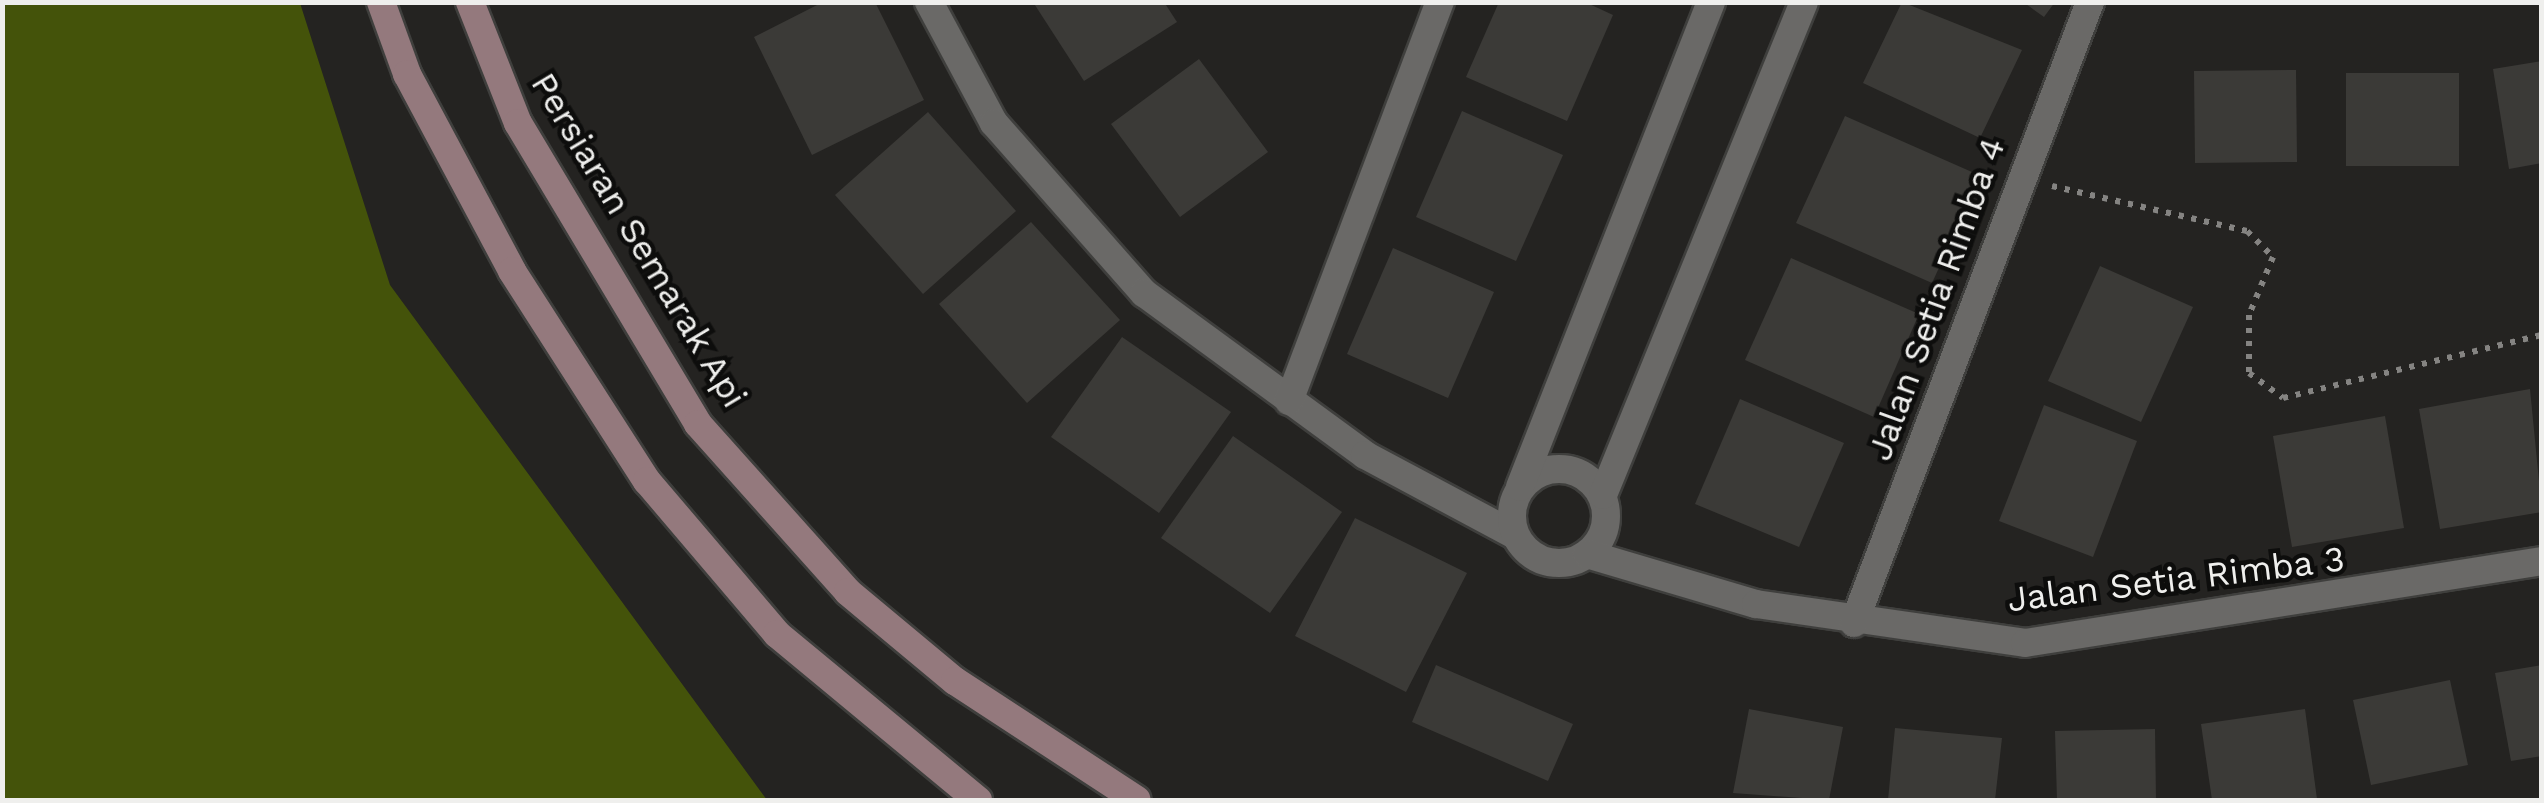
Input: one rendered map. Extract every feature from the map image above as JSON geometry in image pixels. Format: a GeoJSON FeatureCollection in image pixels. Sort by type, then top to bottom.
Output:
{"type":"FeatureCollection","features":[{"type":"Feature","properties":{"kind":"main road"},"geometry":{"type":"LineString","coordinates":[[381,2],[407,74],[512,271],[646,481],[777,634],[978,800]]}},
{"type":"Feature","properties":{"kind":"main road","name":"Persiaran Semarak Api"},"geometry":{"type":"LineString","coordinates":[[470,2],[518,122],[698,424],[848,592],[955,681],[1137,800]]}},
{"type":"Feature","properties":{"kind":"street"},"geometry":{"type":"LineString","coordinates":[[929,2],[994,123],[1144,293],[1365,454],[1515,535],[1547,561],[1587,554],[1606,527],[1603,496],[1804,2]]}},
{"type":"Feature","properties":{"kind":"street"},"geometry":{"type":"LineString","coordinates":[[1289,401],[1440,2]]}},
{"type":"Feature","properties":{"kind":"street"},"geometry":{"type":"LineString","coordinates":[[1515,535],[1520,487],[1711,2]]}},
{"type":"Feature","properties":{"kind":"street","name":"Jalan Setia Rimba 4"},"geometry":{"type":"LineString","coordinates":[[1854,624],[2090,2]]}},
{"type":"Feature","properties":{"kind":"street"},"geometry":{"type":"LineString","coordinates":[[1520,487],[1554,468],[1574,470],[1603,496]]}},
{"type":"Feature","properties":{"kind":"street","name":"Jalan Setia Rimba 3"},"geometry":{"type":"LineString","coordinates":[[1587,554],[1854,624],[2025,643],[2542,561]]}},
{"type":"Feature","properties":{"kind":"path"},"geometry":{"type":"LineString","coordinates":[[2022,178],[2248,231],[2273,257],[2248,314],[2250,373],[2283,398],[2542,336]]}},
{"type":"Feature","properties":{"kind":"green space"},"geometry":{"type":"Polygon","coordinates":[[[2,3],[300,3],[390,285],[767,800],[3,800],[2,3]]]}},
{"type":"Feature","properties":{"kind":"building"},"geometry":{"type":"Polygon","coordinates":[[[823,2],[875,2],[924,100],[812,155],[754,37],[823,2]]]}},
{"type":"Feature","properties":{"kind":"building"},"geometry":{"type":"Polygon","coordinates":[[[1033,2],[1164,2],[1177,22],[1084,81],[1033,2]]]}},
{"type":"Feature","properties":{"kind":"building"},"geometry":{"type":"Polygon","coordinates":[[[1499,2],[1585,2],[1613,15],[1567,121],[1466,77],[1499,2]]]}},
{"type":"Feature","properties":{"kind":"building"},"geometry":{"type":"Polygon","coordinates":[[[1902,2],[2022,50],[1980,138],[1863,83],[1902,2]]]}},
{"type":"Feature","properties":{"kind":"building"},"geometry":{"type":"Polygon","coordinates":[[[2023,2],[2055,2],[2044,17],[2023,2]]]}},
{"type":"Feature","properties":{"kind":"building"},"geometry":{"type":"Polygon","coordinates":[[[1199,59],[1268,152],[1180,217],[1111,124],[1199,59]]]}},
{"type":"Feature","properties":{"kind":"building"},"geometry":{"type":"Polygon","coordinates":[[[2542,61],[2542,163],[2509,169],[2493,69],[2542,61]]]}},
{"type":"Feature","properties":{"kind":"building"},"geometry":{"type":"Polygon","coordinates":[[[2296,70],[2297,162],[2195,163],[2194,71],[2296,70]]]}},
{"type":"Feature","properties":{"kind":"building"},"geometry":{"type":"Polygon","coordinates":[[[2346,73],[2459,73],[2459,166],[2346,166],[2346,73]]]}},
{"type":"Feature","properties":{"kind":"building"},"geometry":{"type":"Polygon","coordinates":[[[1462,111],[1563,155],[1516,261],[1416,217],[1462,111]]]}},
{"type":"Feature","properties":{"kind":"building"},"geometry":{"type":"Polygon","coordinates":[[[928,112],[1016,211],[923,294],[835,195],[928,112]]]}},
{"type":"Feature","properties":{"kind":"building"},"geometry":{"type":"Polygon","coordinates":[[[1845,116],[1981,176],[1932,283],[1796,223],[1845,116]]]}},
{"type":"Feature","properties":{"kind":"building"},"geometry":{"type":"Polygon","coordinates":[[[1031,222],[1120,320],[1027,403],[939,304],[1031,222]]]}},
{"type":"Feature","properties":{"kind":"building"},"geometry":{"type":"Polygon","coordinates":[[[1393,248],[1494,292],[1448,398],[1347,354],[1393,248]]]}},
{"type":"Feature","properties":{"kind":"building"},"geometry":{"type":"Polygon","coordinates":[[[1791,258],[1919,314],[1874,417],[1745,360],[1791,258]]]}},
{"type":"Feature","properties":{"kind":"building"},"geometry":{"type":"Polygon","coordinates":[[[2100,266],[2193,307],[2141,422],[2048,381],[2100,266]]]}},
{"type":"Feature","properties":{"kind":"building"},"geometry":{"type":"Polygon","coordinates":[[[1122,337],[1231,412],[1159,513],[1051,437],[1122,337]]]}},
{"type":"Feature","properties":{"kind":"building"},"geometry":{"type":"Polygon","coordinates":[[[2530,389],[2542,512],[2440,529],[2419,409],[2530,389]]]}},
{"type":"Feature","properties":{"kind":"building"},"geometry":{"type":"Polygon","coordinates":[[[1740,399],[1844,443],[1799,547],[1695,504],[1740,399]]]}},
{"type":"Feature","properties":{"kind":"building"},"geometry":{"type":"Polygon","coordinates":[[[2044,405],[2137,441],[2093,557],[1999,521],[2044,405]]]}},
{"type":"Feature","properties":{"kind":"building"},"geometry":{"type":"Polygon","coordinates":[[[2385,416],[2404,528],[2292,547],[2273,436],[2385,416]]]}},
{"type":"Feature","properties":{"kind":"building"},"geometry":{"type":"Polygon","coordinates":[[[1233,436],[1342,512],[1270,613],[1161,538],[1233,436]]]}},
{"type":"Feature","properties":{"kind":"building"},"geometry":{"type":"Polygon","coordinates":[[[1355,518],[1467,573],[1406,692],[1295,636],[1355,518]]]}},
{"type":"Feature","properties":{"kind":"building"},"geometry":{"type":"Polygon","coordinates":[[[1436,665],[1573,724],[1548,781],[1412,722],[1436,665]]]}},
{"type":"Feature","properties":{"kind":"building"},"geometry":{"type":"Polygon","coordinates":[[[2542,665],[2542,756],[2511,761],[2495,673],[2542,665]]]}},
{"type":"Feature","properties":{"kind":"building"},"geometry":{"type":"Polygon","coordinates":[[[2450,680],[2468,765],[2371,785],[2353,700],[2450,680]]]}},
{"type":"Feature","properties":{"kind":"building"},"geometry":{"type":"Polygon","coordinates":[[[1749,709],[1843,727],[1829,800],[1733,793],[1749,709]]]}},
{"type":"Feature","properties":{"kind":"building"},"geometry":{"type":"Polygon","coordinates":[[[2305,709],[2317,799],[2212,800],[2201,724],[2305,709]]]}},
{"type":"Feature","properties":{"kind":"building"},"geometry":{"type":"Polygon","coordinates":[[[1895,728],[2002,738],[1995,800],[1888,800],[1895,728]]]}},
{"type":"Feature","properties":{"kind":"building"},"geometry":{"type":"Polygon","coordinates":[[[2155,729],[2156,800],[2057,800],[2055,731],[2155,729]]]}}]}
